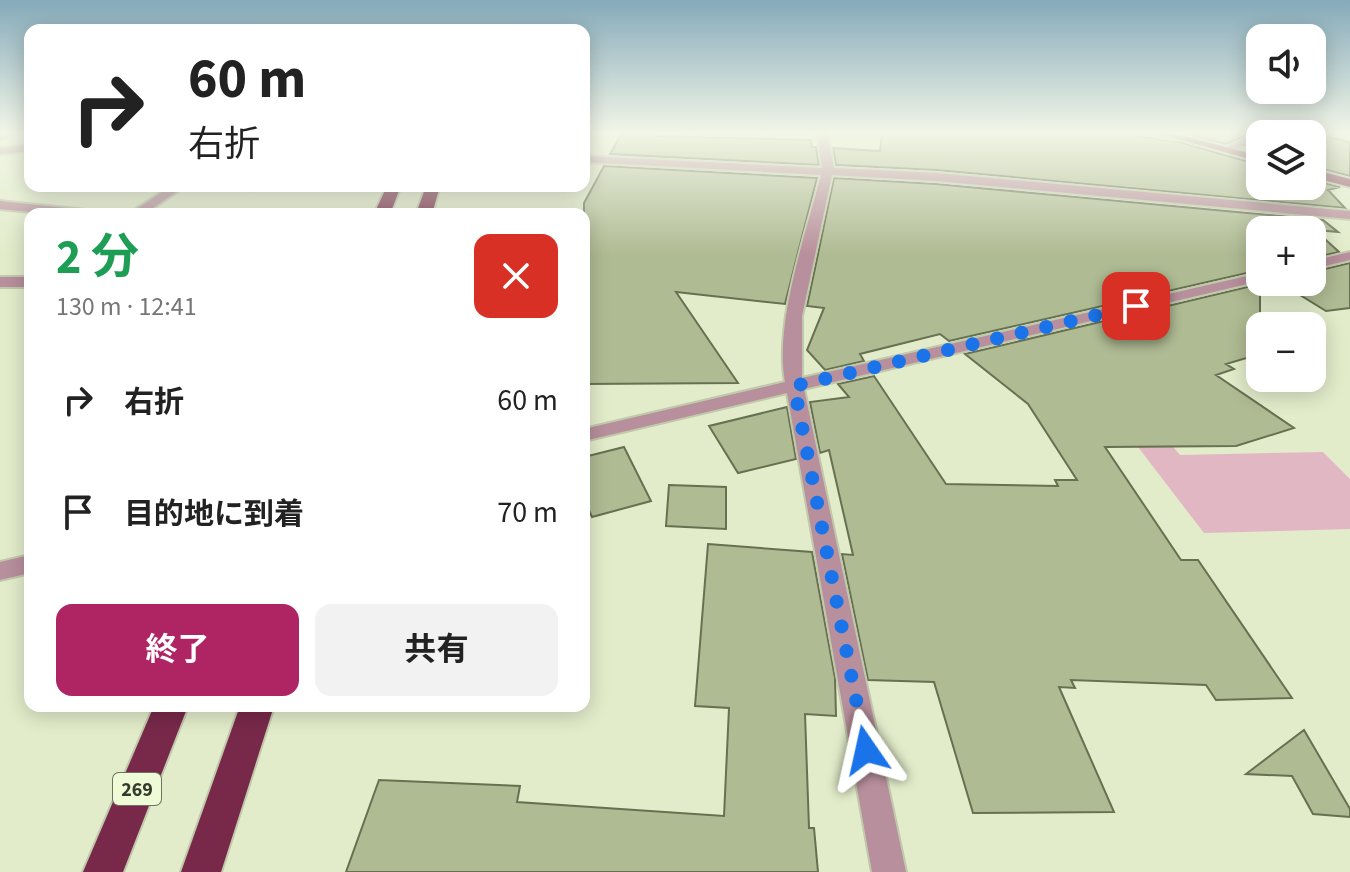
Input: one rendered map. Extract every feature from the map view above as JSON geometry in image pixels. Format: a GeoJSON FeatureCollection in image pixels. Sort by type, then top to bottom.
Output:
{"type":"FeatureCollection","features":[{"type":"Feature","properties":{"kind":"highway","name":"269"},"geometry":{"type":"LineString","coordinates":[[103,872],[169,712]]}},
{"type":"Feature","properties":{"kind":"highway"},"geometry":{"type":"LineString","coordinates":[[201,872],[255,712]]}},
{"type":"Feature","properties":{"kind":"main road"},"geometry":{"type":"LineString","coordinates":[[1326,177],[1350,183]]}},
{"type":"Feature","properties":{"kind":"street"},"geometry":{"type":"LineString","coordinates":[[827,174],[794,316],[791,368],[889,872]]}},
{"type":"Feature","properties":{"kind":"street"},"geometry":{"type":"LineString","coordinates":[[881,174],[1350,215]]}},
{"type":"Feature","properties":{"kind":"street"},"geometry":{"type":"LineString","coordinates":[[144,208],[170,192]]}},
{"type":"Feature","properties":{"kind":"street"},"geometry":{"type":"LineString","coordinates":[[0,205],[28,208]]}},
{"type":"Feature","properties":{"kind":"street"},"geometry":{"type":"LineString","coordinates":[[1326,262],[1350,256]]}},
{"type":"Feature","properties":{"kind":"street"},"geometry":{"type":"LineString","coordinates":[[590,434],[1246,280]]}},
{"type":"Feature","properties":{"kind":"street"},"geometry":{"type":"LineString","coordinates":[[0,282],[24,282]]}},
{"type":"Feature","properties":{"kind":"street"},"geometry":{"type":"LineString","coordinates":[[0,571],[24,565]]}},
{"type":"Feature","properties":{"kind":"shaded area"},"geometry":{"type":"Polygon","coordinates":[[[1128,434],[1162,434],[1180,455],[1323,452],[1350,479],[1350,529],[1204,533],[1128,434]]]}},
{"type":"Feature","properties":{"kind":"building"},"geometry":{"type":"Polygon","coordinates":[[[600,174],[741,174],[817,178],[785,304],[676,292],[738,383],[590,384],[590,208],[584,208],[584,203],[600,174]]]}},
{"type":"Feature","properties":{"kind":"building"},"geometry":{"type":"Polygon","coordinates":[[[976,174],[1246,174],[1246,199],[976,174]]]}},
{"type":"Feature","properties":{"kind":"building"},"geometry":{"type":"Polygon","coordinates":[[[834,178],[936,184],[1280,216],[1246,216],[1246,273],[949,341],[940,334],[860,354],[864,361],[825,370],[807,350],[824,308],[807,306],[834,178]]]}},
{"type":"Feature","properties":{"kind":"building"},"geometry":{"type":"Polygon","coordinates":[[[1326,184],[1340,187],[1328,190],[1345,208],[1259,200],[1326,200],[1326,184]]]}},
{"type":"Feature","properties":{"kind":"building"},"geometry":{"type":"Polygon","coordinates":[[[1326,222],[1338,232],[1326,231],[1326,222]]]}},
{"type":"Feature","properties":{"kind":"building"},"geometry":{"type":"Polygon","coordinates":[[[1326,240],[1339,252],[1326,255],[1326,240]]]}},
{"type":"Feature","properties":{"kind":"building"},"geometry":{"type":"Polygon","coordinates":[[[1350,263],[1350,308],[1326,311],[1302,296],[1326,296],[1326,269],[1350,263]]]}},
{"type":"Feature","properties":{"kind":"building"},"geometry":{"type":"Polygon","coordinates":[[[1246,287],[1246,296],[1260,296],[1260,312],[1246,312],[1246,358],[1226,364],[1234,369],[1216,375],[1294,428],[1236,446],[1105,447],[1181,560],[1198,560],[1292,698],[1216,700],[1206,685],[1071,680],[1075,688],[1059,687],[1114,812],[973,813],[934,682],[868,680],[842,554],[853,555],[829,450],[820,453],[810,402],[849,397],[838,384],[874,376],[946,484],[1058,486],[1055,480],[1077,480],[1028,404],[965,354],[1246,287]]]}},
{"type":"Feature","properties":{"kind":"building"},"geometry":{"type":"Polygon","coordinates":[[[787,407],[796,459],[738,473],[709,426],[787,407]]]}},
{"type":"Feature","properties":{"kind":"building"},"geometry":{"type":"Polygon","coordinates":[[[624,447],[651,501],[592,517],[590,456],[624,447]]]}},
{"type":"Feature","properties":{"kind":"building"},"geometry":{"type":"Polygon","coordinates":[[[669,485],[726,487],[726,529],[666,526],[669,485]]]}},
{"type":"Feature","properties":{"kind":"building"},"geometry":{"type":"Polygon","coordinates":[[[708,544],[812,552],[835,678],[836,716],[805,714],[809,828],[814,828],[818,872],[346,872],[379,780],[520,786],[517,802],[724,816],[729,708],[695,706],[708,544]]]}},
{"type":"Feature","properties":{"kind":"building"},"geometry":{"type":"Polygon","coordinates":[[[1304,730],[1350,809],[1350,817],[1313,814],[1292,776],[1246,774],[1304,730]]]}},
{"type":"Feature","properties":{"kind":"route"},"geometry":{"type":"LineString","coordinates":[[866,750],[794,386],[1136,306]]}}]}
